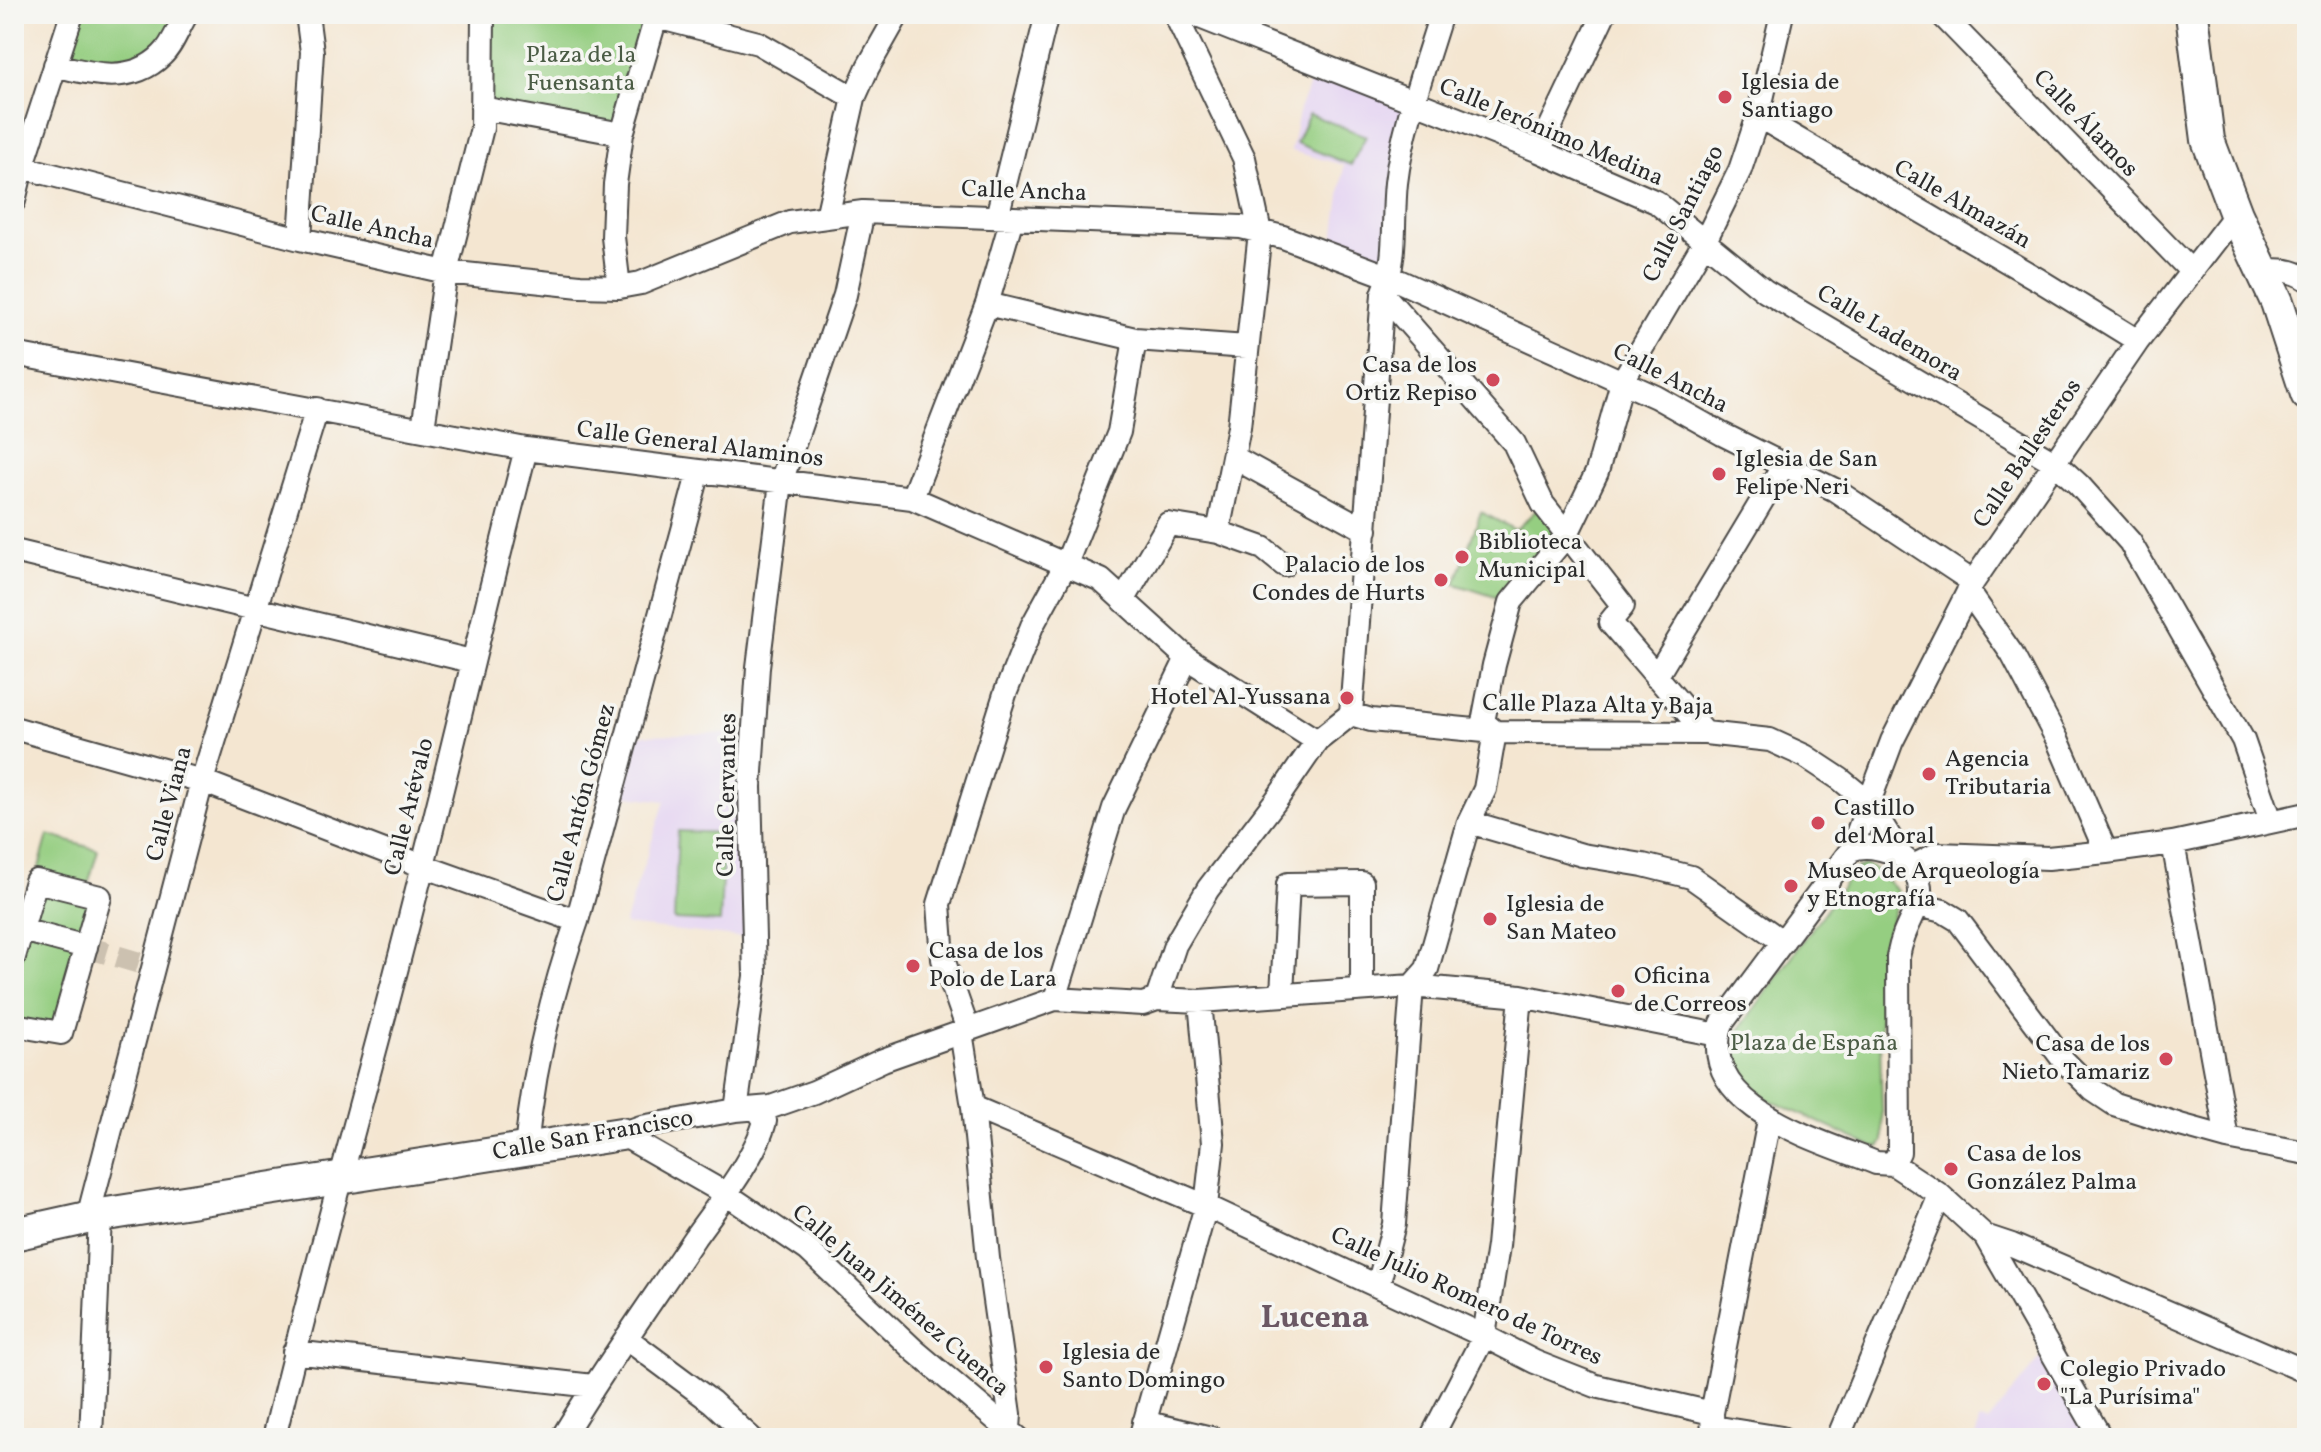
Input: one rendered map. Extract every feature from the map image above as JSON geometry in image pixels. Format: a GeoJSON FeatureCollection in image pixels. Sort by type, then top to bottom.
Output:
{"type":"FeatureCollection","features":[{"type":"Feature","properties":{"kind":"street"},"geometry":{"type":"LineString","coordinates":[[14,201],[18,166],[72,14]]}},
{"type":"Feature","properties":{"kind":"street"},"geometry":{"type":"LineString","coordinates":[[55,65],[94,74],[132,74],[163,55],[184,14]]}},
{"type":"Feature","properties":{"kind":"street"},"geometry":{"type":"LineString","coordinates":[[300,239],[312,52],[307,14]]}},
{"type":"Feature","properties":{"kind":"street"},"geometry":{"type":"LineString","coordinates":[[423,428],[446,272],[482,128],[483,14]]}},
{"type":"Feature","properties":{"kind":"street"},"geometry":{"type":"LineString","coordinates":[[827,217],[854,98],[898,14]]}},
{"type":"Feature","properties":{"kind":"street"},"geometry":{"type":"LineString","coordinates":[[912,498],[987,304],[1047,14]]}},
{"type":"Feature","properties":{"kind":"street"},"geometry":{"type":"LineString","coordinates":[[1175,14],[1244,158],[1260,232],[1239,427],[1218,532]]}},
{"type":"Feature","properties":{"kind":"street","name":"Calle Jerónimo Medina"},"geometry":{"type":"LineString","coordinates":[[1192,14],[1539,151],[1656,202],[1705,241]]}},
{"type":"Feature","properties":{"kind":"street"},"geometry":{"type":"LineString","coordinates":[[1157,999],[1182,931],[1225,864],[1277,799],[1317,741],[1351,714],[1396,181],[1414,103],[1441,14]]}},
{"type":"Feature","properties":{"kind":"street"},"geometry":{"type":"LineString","coordinates":[[1539,151],[1604,14]]}},
{"type":"Feature","properties":{"kind":"street","name":"Calle Santiago"},"geometry":{"type":"LineString","coordinates":[[1495,732],[1483,722],[1511,602],[1566,536],[1597,472],[1622,382],[1705,241],[1740,170],[1758,116],[1782,14]]}},
{"type":"Feature","properties":{"kind":"street","name":"Calle Álamos"},"geometry":{"type":"LineString","coordinates":[[1941,14],[2190,270]]}},
{"type":"Feature","properties":{"kind":"street"},"geometry":{"type":"LineString","coordinates":[[2192,14],[2208,140],[2236,214],[2277,302],[2307,394]]}},
{"type":"Feature","properties":{"kind":"street"},"geometry":{"type":"LineString","coordinates":[[619,287],[613,237],[615,184],[622,134],[651,15],[758,43],[854,98]]}},
{"type":"Feature","properties":{"kind":"street"},"geometry":{"type":"LineString","coordinates":[[482,108],[622,134]]}},
{"type":"Feature","properties":{"kind":"street","name":"Calle Almazán"},"geometry":{"type":"LineString","coordinates":[[1758,116],[2138,341]]}},
{"type":"Feature","properties":{"kind":"street","name":"Calle Ancha"},"geometry":{"type":"LineString","coordinates":[[18,166],[300,239],[446,272],[580,286],[619,287],[641,283],[790,222],[863,212],[1241,227],[1283,237],[1387,285],[1656,397],[1722,434],[1835,490],[1913,540],[1970,587]]}},
{"type":"Feature","properties":{"kind":"street","name":"Calle Cervantes"},"geometry":{"type":"LineString","coordinates":[[562,1438],[593,1386],[726,1194],[761,1134],[765,1121],[763,1114],[747,1110],[755,976],[750,787],[758,667],[781,482],[845,295],[863,212]]}},
{"type":"Feature","properties":{"kind":"street","name":"Calle Ballesteros"},"geometry":{"type":"LineString","coordinates":[[1868,802],[1892,741],[1970,587],[2138,341],[2236,214]]}},
{"type":"Feature","properties":{"kind":"street","name":"Calle Lademora"},"geometry":{"type":"LineString","coordinates":[[1705,241],[1765,291],[2054,462],[2079,485],[2130,542],[2243,740],[2271,821]]}},
{"type":"Feature","properties":{"kind":"street"},"geometry":{"type":"LineString","coordinates":[[2264,271],[2281,269],[2307,279]]}},
{"type":"Feature","properties":{"kind":"street"},"geometry":{"type":"LineString","coordinates":[[1387,285],[1514,443],[1543,504],[1623,606],[1610,622],[1705,733]]}},
{"type":"Feature","properties":{"kind":"street"},"geometry":{"type":"LineString","coordinates":[[987,304],[1135,339],[1247,347]]}},
{"type":"Feature","properties":{"kind":"street"},"geometry":{"type":"LineString","coordinates":[[1009,1435],[1010,1414],[988,1258],[965,1031],[943,959],[939,904],[1005,694],[1032,626],[1066,564],[1119,432],[1135,339]]}},
{"type":"Feature","properties":{"kind":"street","name":"Calle General Alaminos"},"geometry":{"type":"LineString","coordinates":[[14,354],[526,449],[912,498],[1101,580],[1187,658],[1317,741]]}},
{"type":"Feature","properties":{"kind":"street","name":"Calle Viana"},"geometry":{"type":"LineString","coordinates":[[91,1438],[94,1216],[202,781],[317,409]]}},
{"type":"Feature","properties":{"kind":"street","name":"Calle Arévalo"},"geometry":{"type":"LineString","coordinates":[[274,1438],[423,866],[471,661],[526,449]]}},
{"type":"Feature","properties":{"kind":"street"},"geometry":{"type":"LineString","coordinates":[[1233,457],[1366,530]]}},
{"type":"Feature","properties":{"kind":"street"},"geometry":{"type":"LineString","coordinates":[[1656,677],[1784,464]]}},
{"type":"Feature","properties":{"kind":"street","name":"Calle Antón Gómez"},"geometry":{"type":"LineString","coordinates":[[526,1149],[532,1094],[560,970],[577,921],[699,471]]}},
{"type":"Feature","properties":{"kind":"street"},"geometry":{"type":"LineString","coordinates":[[1123,601],[1168,524],[1218,532],[1263,548],[1284,565]]}},
{"type":"Feature","properties":{"kind":"street"},"geometry":{"type":"LineString","coordinates":[[14,551],[471,661]]}},
{"type":"Feature","properties":{"kind":"street"},"geometry":{"type":"LineString","coordinates":[[1970,587],[2012,654],[2052,729],[2106,852]]}},
{"type":"Feature","properties":{"kind":"street"},"geometry":{"type":"LineString","coordinates":[[1055,999],[1114,808],[1187,658]]}},
{"type":"Feature","properties":{"kind":"street","name":"Calle Plaza Alta y Baja"},"geometry":{"type":"LineString","coordinates":[[1351,714],[1371,720],[1495,732],[1705,733],[1770,740],[1805,756],[1868,802],[1907,861]]}},
{"type":"Feature","properties":{"kind":"street"},"geometry":{"type":"LineString","coordinates":[[14,728],[202,781],[577,921]]}},
{"type":"Feature","properties":{"kind":"street"},"geometry":{"type":"LineString","coordinates":[[1378,1286],[1394,1224],[1412,986],[1427,969],[1469,822],[1485,789],[1495,732]]}},
{"type":"Feature","properties":{"kind":"street"},"geometry":{"type":"LineString","coordinates":[[1868,802],[1851,850],[1722,1023],[1717,1054],[1723,1073],[1740,1094],[1769,1120],[1876,1163],[1893,1164],[1940,1195],[2006,1255],[2101,1438]]}},
{"type":"Feature","properties":{"kind":"street"},"geometry":{"type":"LineString","coordinates":[[1851,850],[1861,846],[1907,861],[1937,854],[2048,858],[2173,843],[2307,814]]}},
{"type":"Feature","properties":{"kind":"street"},"geometry":{"type":"LineString","coordinates":[[1469,822],[1582,855],[1691,877],[1783,942]]}},
{"type":"Feature","properties":{"kind":"street"},"geometry":{"type":"LineString","coordinates":[[2173,843],[2227,1138]]}},
{"type":"Feature","properties":{"kind":"street"},"geometry":{"type":"LineString","coordinates":[[1893,1164],[1899,1152],[1898,957],[1902,936],[1918,905],[1920,893],[1907,861]]}},
{"type":"Feature","properties":{"kind":"street"},"geometry":{"type":"LineString","coordinates":[[14,957],[36,881],[100,897],[61,1033],[14,1025]]}},
{"type":"Feature","properties":{"kind":"street"},"geometry":{"type":"LineString","coordinates":[[1282,994],[1288,884],[1362,883],[1362,989]]}},
{"type":"Feature","properties":{"kind":"street"},"geometry":{"type":"LineString","coordinates":[[1918,905],[1943,911],[1958,920],[2064,1061],[2093,1090],[2114,1104],[2227,1138],[2307,1153]]}},
{"type":"Feature","properties":{"kind":"street"},"geometry":{"type":"LineString","coordinates":[[22,930],[86,947]]}},
{"type":"Feature","properties":{"kind":"street","name":"Calle San Francisco"},"geometry":{"type":"LineString","coordinates":[[14,1234],[94,1216],[621,1134],[641,1127],[747,1110],[814,1092],[883,1060],[1055,999],[1143,1004],[1157,999],[1200,1001],[1412,986],[1521,996],[1718,1035]]}},
{"type":"Feature","properties":{"kind":"street"},"geometry":{"type":"LineString","coordinates":[[1431,1438],[1484,1336],[1498,1246],[1521,996]]}},
{"type":"Feature","properties":{"kind":"street"},"geometry":{"type":"LineString","coordinates":[[1200,1001],[1213,1143],[1206,1206],[1142,1430],[1211,1438]]}},
{"type":"Feature","properties":{"kind":"street","name":"Calle Julio Romero de Torres"},"geometry":{"type":"LineString","coordinates":[[973,1107],[1206,1206],[1535,1362],[1712,1426],[1782,1438]]}},
{"type":"Feature","properties":{"kind":"street"},"geometry":{"type":"LineString","coordinates":[[1712,1426],[1769,1120]]}},
{"type":"Feature","properties":{"kind":"street","name":"Calle Juan Jiménez Cuenca"},"geometry":{"type":"LineString","coordinates":[[621,1134],[726,1194],[808,1250],[1009,1435]]}},
{"type":"Feature","properties":{"kind":"street"},"geometry":{"type":"LineString","coordinates":[[1838,1438],[1940,1195]]}},
{"type":"Feature","properties":{"kind":"street"},"geometry":{"type":"LineString","coordinates":[[2006,1255],[2307,1372]]}},
{"type":"Feature","properties":{"kind":"street"},"geometry":{"type":"LineString","coordinates":[[626,1338],[712,1402],[751,1438]]}},
{"type":"Feature","properties":{"kind":"street"},"geometry":{"type":"LineString","coordinates":[[294,1352],[593,1386]]}},
{"type":"Feature","properties":{"kind":"shaded area"},"geometry":{"type":"Polygon","coordinates":[[[1318,64],[1414,103],[1390,277],[1332,255],[1344,165],[1291,151],[1300,107],[1318,64]]]}},
{"type":"Feature","properties":{"kind":"shaded area"},"geometry":{"type":"Polygon","coordinates":[[[747,733],[747,938],[624,925],[665,801],[622,795],[637,735],[747,733]]]}},
{"type":"Feature","properties":{"kind":"shaded area","name":"Colegio Privado \"La Purísima\""},"geometry":{"type":"Polygon","coordinates":[[[2048,1348],[2101,1438],[1976,1438],[1979,1420],[1988,1422],[2048,1348]]]}},
{"type":"Feature","properties":{"kind":"green space"},"geometry":{"type":"Polygon","coordinates":[[[62,14],[184,14],[132,74],[55,65],[62,14]]]}},
{"type":"Feature","properties":{"kind":"green space","name":"Plaza de la Fuensanta"},"geometry":{"type":"Polygon","coordinates":[[[483,14],[645,14],[622,134],[482,108],[483,14]]]}},
{"type":"Feature","properties":{"kind":"green space"},"geometry":{"type":"Polygon","coordinates":[[[1309,114],[1366,136],[1351,165],[1296,143],[1309,114]]]}},
{"type":"Feature","properties":{"kind":"green space"},"geometry":{"type":"Polygon","coordinates":[[[1543,504],[1566,536],[1511,602],[1455,584],[1481,512],[1515,530],[1543,504]]]}},
{"type":"Feature","properties":{"kind":"green space"},"geometry":{"type":"Polygon","coordinates":[[[678,831],[724,833],[720,922],[674,920],[678,831]]]}},
{"type":"Feature","properties":{"kind":"green space"},"geometry":{"type":"Polygon","coordinates":[[[48,835],[98,850],[86,892],[100,897],[61,1033],[14,1025],[14,957],[48,835]]]}},
{"type":"Feature","properties":{"kind":"green space","name":"Plaza de España"},"geometry":{"type":"Polygon","coordinates":[[[1865,865],[1875,869],[1899,892],[1890,925],[1881,985],[1883,1142],[1879,1147],[1767,1099],[1737,1074],[1734,1048],[1737,1033],[1854,870],[1865,865]]]}},
{"type":"Feature","properties":{"kind":"tunnel"},"geometry":{"type":"LineString","coordinates":[[86,947],[153,967]]}},
{"type":"Feature","properties":{"kind":"place","name":"Iglesia de Santiago"},"geometry":{"type":"Point","coordinates":[1725,97]}},
{"type":"Feature","properties":{"kind":"place","name":"Casa de los Ortiz Repiso"},"geometry":{"type":"Point","coordinates":[1493,380]}},
{"type":"Feature","properties":{"kind":"place","name":"Iglesia de San Felipe Neri"},"geometry":{"type":"Point","coordinates":[1719,474]}},
{"type":"Feature","properties":{"kind":"place","name":"Biblioteca Municipal"},"geometry":{"type":"Point","coordinates":[1462,557]}},
{"type":"Feature","properties":{"kind":"place","name":"Palacio de los Condes de Hurts"},"geometry":{"type":"Point","coordinates":[1441,580]}},
{"type":"Feature","properties":{"kind":"place","name":"Hotel Al-Yussana"},"geometry":{"type":"Point","coordinates":[1347,698]}},
{"type":"Feature","properties":{"kind":"place","name":"Agencia Tributaria"},"geometry":{"type":"Point","coordinates":[1929,774]}},
{"type":"Feature","properties":{"kind":"place","name":"Castillo del Moral"},"geometry":{"type":"Point","coordinates":[1818,823]}},
{"type":"Feature","properties":{"kind":"place","name":"Museo de Arqueología y Etnografía"},"geometry":{"type":"Point","coordinates":[1791,886]}},
{"type":"Feature","properties":{"kind":"place","name":"Iglesia de San Mateo"},"geometry":{"type":"Point","coordinates":[1490,919]}},
{"type":"Feature","properties":{"kind":"place","name":"Casa de los Polo de Lara"},"geometry":{"type":"Point","coordinates":[913,966]}},
{"type":"Feature","properties":{"kind":"place","name":"Oficina de Correos"},"geometry":{"type":"Point","coordinates":[1618,991]}},
{"type":"Feature","properties":{"kind":"place","name":"Casa de los Nieto Tamariz"},"geometry":{"type":"Point","coordinates":[2166,1059]}},
{"type":"Feature","properties":{"kind":"place","name":"Casa de los González Palma"},"geometry":{"type":"Point","coordinates":[1951,1169]}},
{"type":"Feature","properties":{"kind":"place","name":"Iglesia de Santo Domingo"},"geometry":{"type":"Point","coordinates":[1046,1367]}},
{"type":"Feature","properties":{"kind":"place","name":"Colegio Privado \"La Purísima\""},"geometry":{"type":"Point","coordinates":[2044,1384]}},
{"type":"Feature","properties":{"kind":"district","name":"Lucena"},"geometry":{"type":"Point","coordinates":[1315,1319]}}]}
